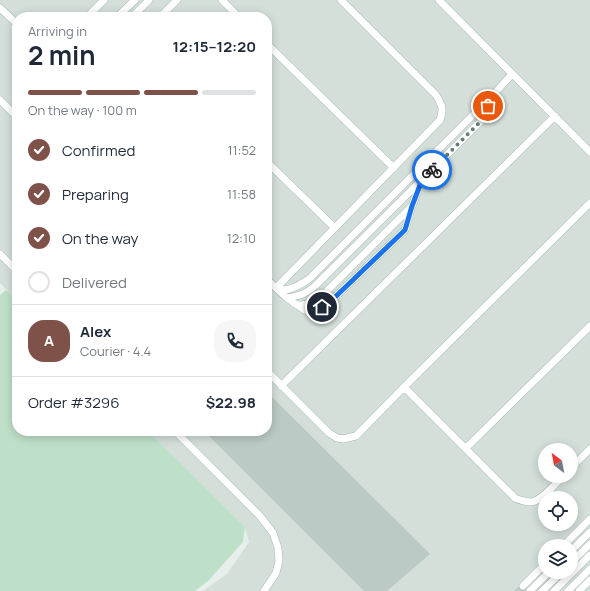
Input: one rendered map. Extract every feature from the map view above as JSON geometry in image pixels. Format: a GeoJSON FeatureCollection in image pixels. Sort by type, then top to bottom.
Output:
{"type":"FeatureCollection","features":[{"type":"Feature","properties":{"kind":"lane"},"geometry":{"type":"LineString","coordinates":[[92,12],[104,0]]}},
{"type":"Feature","properties":{"kind":"lane"},"geometry":{"type":"LineString","coordinates":[[122,12],[135,0]]}},
{"type":"Feature","properties":{"kind":"lane"},"geometry":{"type":"LineString","coordinates":[[137,12],[149,0]]}},
{"type":"Feature","properties":{"kind":"lane"},"geometry":{"type":"LineString","coordinates":[[165,12],[177,0]]}},
{"type":"Feature","properties":{"kind":"lane"},"geometry":{"type":"LineString","coordinates":[[222,0],[234,12]]}},
{"type":"Feature","properties":{"kind":"lane"},"geometry":{"type":"LineString","coordinates":[[276,288],[440,120],[443,112],[442,104],[436,95],[341,0]]}},
{"type":"Feature","properties":{"kind":"lane"},"geometry":{"type":"LineString","coordinates":[[440,0],[590,152]]}},
{"type":"Feature","properties":{"kind":"lane"},"geometry":{"type":"LineString","coordinates":[[0,8],[12,19]]}},
{"type":"Feature","properties":{"kind":"lane"},"geometry":{"type":"LineString","coordinates":[[272,49],[394,168]]}},
{"type":"Feature","properties":{"kind":"lane"},"geometry":{"type":"LineString","coordinates":[[276,288],[291,289],[309,279],[493,95],[512,74]]}},
{"type":"Feature","properties":{"kind":"lane"},"geometry":{"type":"LineString","coordinates":[[287,298],[308,293],[484,118],[493,95]]}},
{"type":"Feature","properties":{"kind":"lane"},"geometry":{"type":"LineString","coordinates":[[0,100],[12,112]]}},
{"type":"Feature","properties":{"kind":"lane"},"geometry":{"type":"LineString","coordinates":[[281,386],[555,116]]}},
{"type":"Feature","properties":{"kind":"lane"},"geometry":{"type":"LineString","coordinates":[[272,167],[334,228]]}},
{"type":"Feature","properties":{"kind":"lane"},"geometry":{"type":"LineString","coordinates":[[272,284],[287,298],[306,310],[322,307],[331,301],[405,230],[422,180]]}},
{"type":"Feature","properties":{"kind":"lane"},"geometry":{"type":"LineString","coordinates":[[272,376],[329,433],[337,438],[343,439],[356,436],[590,203]]}},
{"type":"Feature","properties":{"kind":"lane"},"geometry":{"type":"LineString","coordinates":[[297,304],[302,305],[313,302],[323,295],[412,206]]}},
{"type":"Feature","properties":{"kind":"lane"},"geometry":{"type":"LineString","coordinates":[[0,254],[12,266]]}},
{"type":"Feature","properties":{"kind":"lane"},"geometry":{"type":"LineString","coordinates":[[466,448],[590,326]]}},
{"type":"Feature","properties":{"kind":"lane"},"geometry":{"type":"LineString","coordinates":[[404,387],[515,498],[532,502],[539,499],[556,483]]}},
{"type":"Feature","properties":{"kind":"lane"},"geometry":{"type":"LineString","coordinates":[[180,436],[260,516],[273,533],[278,548],[279,561],[276,573],[264,591]]}},
{"type":"Feature","properties":{"kind":"lane"},"geometry":{"type":"LineString","coordinates":[[578,461],[590,449]]}},
{"type":"Feature","properties":{"kind":"lane"},"geometry":{"type":"LineString","coordinates":[[570,539],[590,519]]}},
{"type":"Feature","properties":{"kind":"lane"},"geometry":{"type":"LineString","coordinates":[[578,544],[590,532]]}},
{"type":"Feature","properties":{"kind":"lane"},"geometry":{"type":"LineString","coordinates":[[578,556],[590,544]]}},
{"type":"Feature","properties":{"kind":"lane"},"geometry":{"type":"LineString","coordinates":[[554,591],[590,555]]}},
{"type":"Feature","properties":{"kind":"lane"},"geometry":{"type":"LineString","coordinates":[[568,591],[590,569]]}},
{"type":"Feature","properties":{"kind":"lane"},"geometry":{"type":"LineString","coordinates":[[523,586],[538,571]]}},
{"type":"Feature","properties":{"kind":"lane"},"geometry":{"type":"LineString","coordinates":[[530,591],[542,579]]}},
{"type":"Feature","properties":{"kind":"lane"},"geometry":{"type":"LineString","coordinates":[[542,591],[555,579]]}},
{"type":"Feature","properties":{"kind":"lane"},"geometry":{"type":"LineString","coordinates":[[579,591],[590,580]]}},
{"type":"Feature","properties":{"kind":"shaded area"},"geometry":{"type":"Polygon","coordinates":[[[0,0],[590,0],[590,591],[203,591],[227,574],[249,542],[245,527],[153,436],[272,436],[272,12],[12,12],[12,295],[0,283],[0,0]]]}},
{"type":"Feature","properties":{"kind":"green space"},"geometry":{"type":"Polygon","coordinates":[[[6,290],[12,295],[12,436],[153,436],[245,527],[243,542],[208,581],[195,591],[0,591],[0,295],[6,290]]]}},
{"type":"Feature","properties":{"kind":"building"},"geometry":{"type":"Polygon","coordinates":[[[272,397],[430,554],[387,591],[364,591],[209,436],[272,436],[272,397]]]}},
{"type":"Feature","properties":{"kind":"building"},"geometry":{"type":"Polygon","coordinates":[[[521,584],[528,591],[514,591],[521,584]]]}},
{"type":"Feature","properties":{"kind":"way so far"},"geometry":{"type":"LineString","coordinates":[[432,170],[484,118],[488,106]]}},
{"type":"Feature","properties":{"kind":"route"},"geometry":{"type":"LineString","coordinates":[[322,307],[331,301],[405,230],[422,180],[432,170]]}}]}
